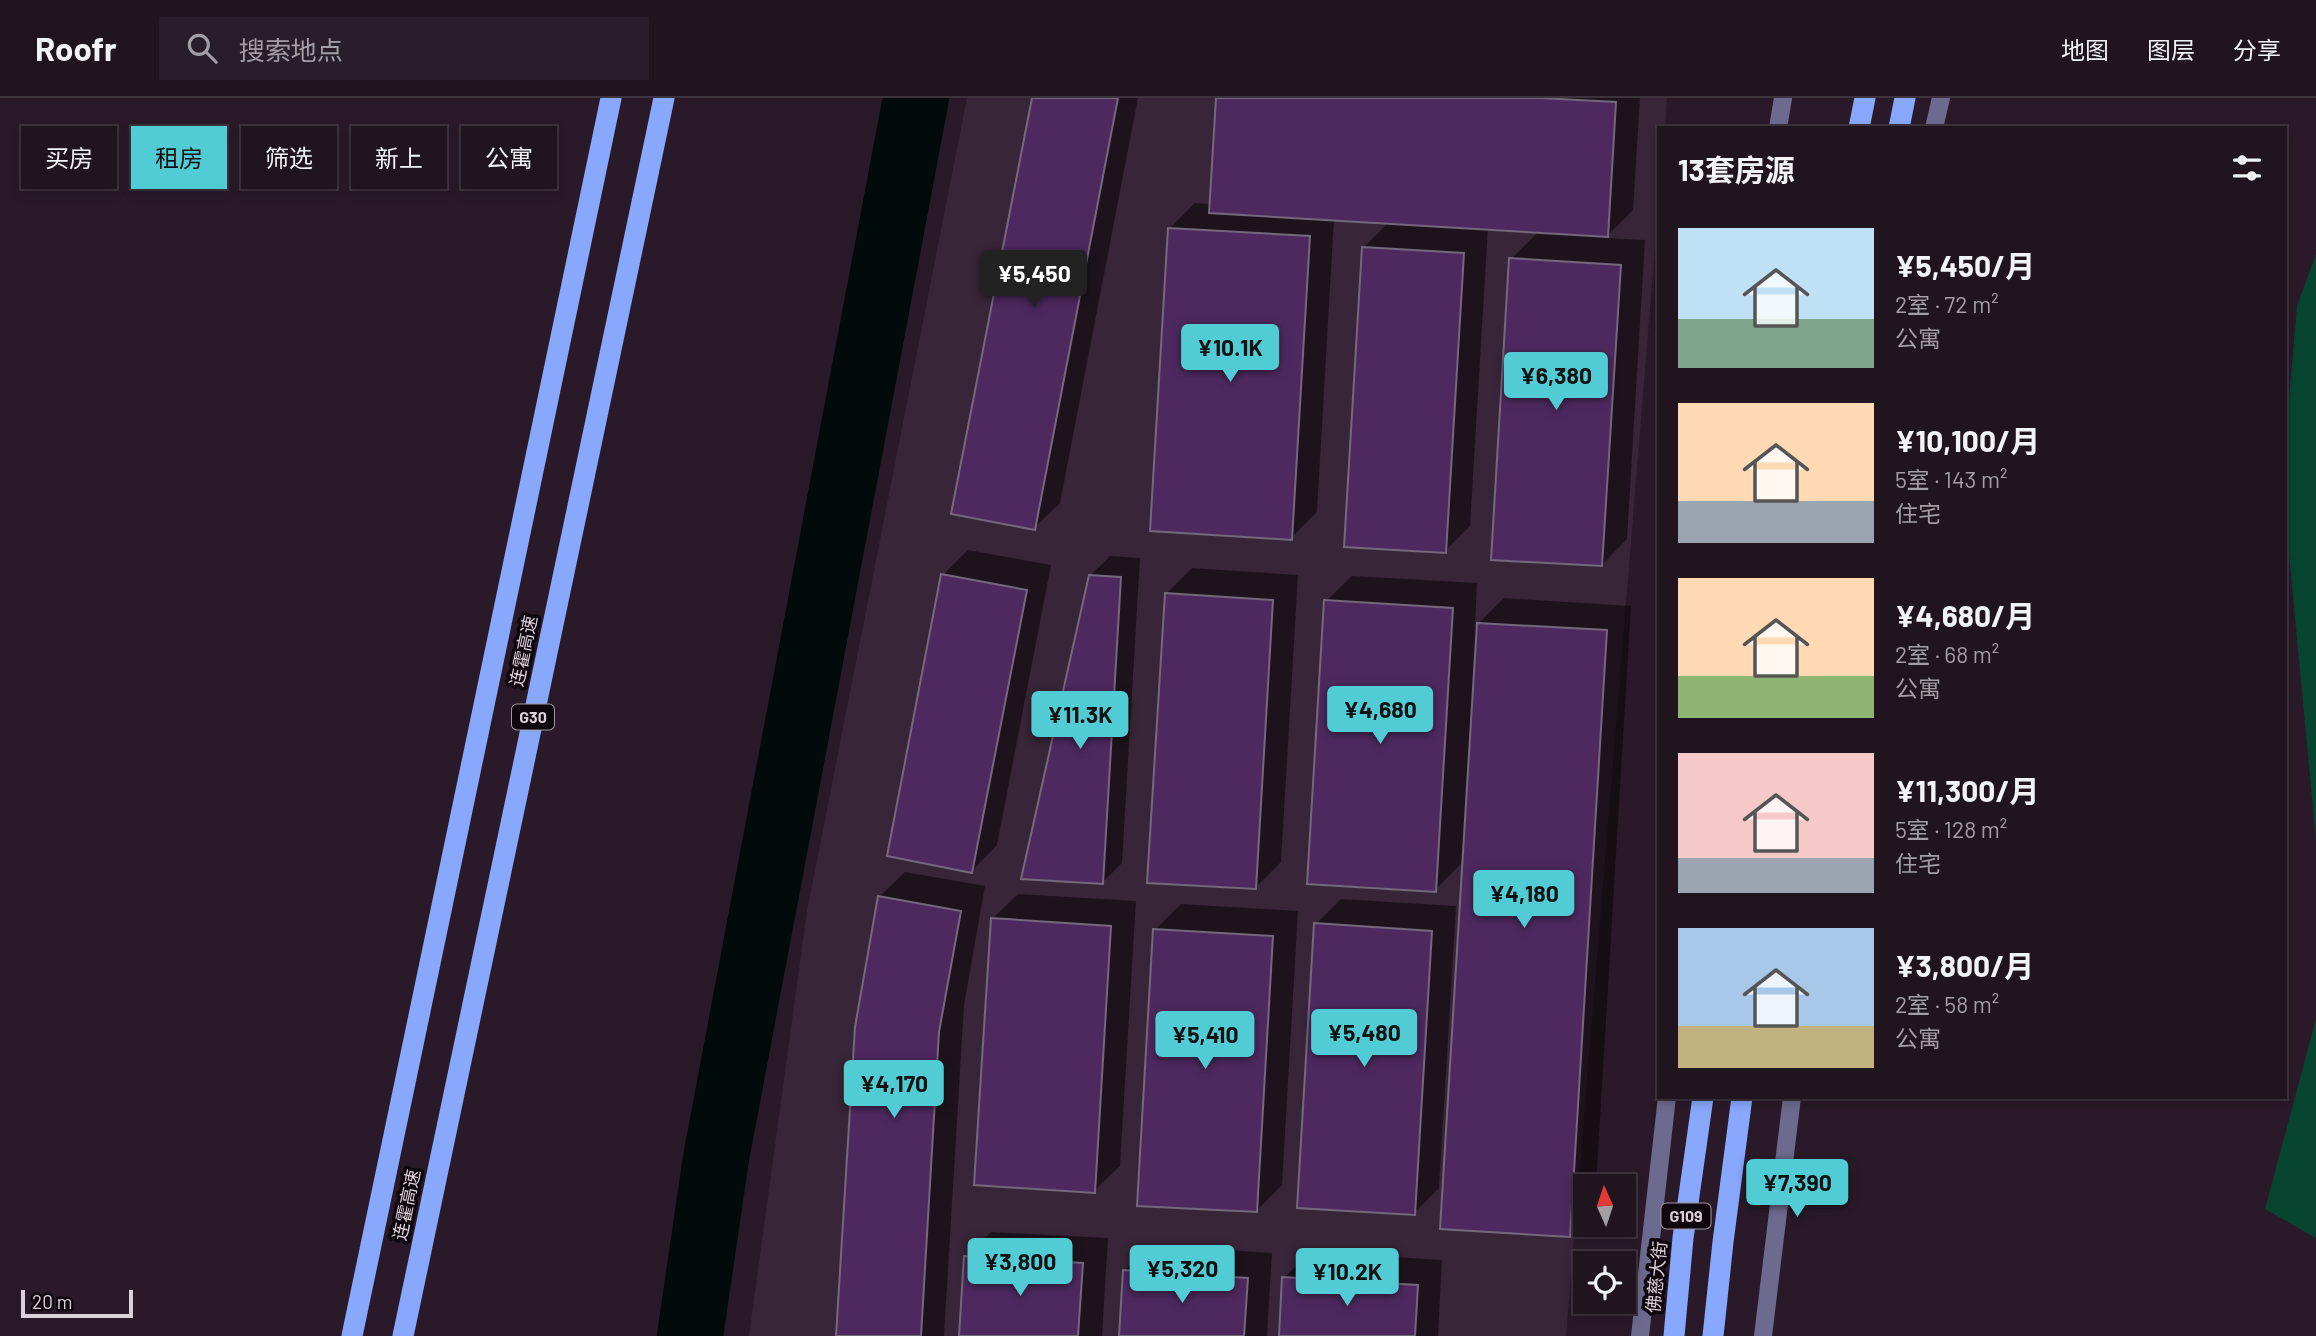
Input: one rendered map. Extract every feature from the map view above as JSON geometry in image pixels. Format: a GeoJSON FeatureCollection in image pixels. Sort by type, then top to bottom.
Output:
{"type":"FeatureCollection","features":[{"type":"Feature","properties":{"kind":"highway","name":"连霍高速"},"geometry":{"type":"LineString","coordinates":[[352,1336],[611,98]]}},
{"type":"Feature","properties":{"kind":"highway","name":"连霍高速"},"geometry":{"type":"LineString","coordinates":[[403,1336],[664,98]]}},
{"type":"Feature","properties":{"kind":"highway"},"geometry":{"type":"LineString","coordinates":[[1859,126],[1864,98]]}},
{"type":"Feature","properties":{"kind":"highway"},"geometry":{"type":"LineString","coordinates":[[1899,126],[1905,98]]}},
{"type":"Feature","properties":{"kind":"highway","name":"佛慈大街"},"geometry":{"type":"LineString","coordinates":[[1674,1336],[1683,1238],[1703,1099]]}},
{"type":"Feature","properties":{"kind":"highway","name":"G109"},"geometry":{"type":"LineString","coordinates":[[1713,1336],[1742,1099]]}},
{"type":"Feature","properties":{"kind":"main road"},"geometry":{"type":"LineString","coordinates":[[1778,126],[1783,98]]}},
{"type":"Feature","properties":{"kind":"main road"},"geometry":{"type":"LineString","coordinates":[[1934,126],[1941,98]]}},
{"type":"Feature","properties":{"kind":"main road"},"geometry":{"type":"LineString","coordinates":[[1640,1336],[1667,1099]]}},
{"type":"Feature","properties":{"kind":"main road"},"geometry":{"type":"LineString","coordinates":[[1763,1336],[1792,1099]]}},
{"type":"Feature","properties":{"kind":"shaded area"},"geometry":{"type":"Polygon","coordinates":[[[967,98],[1667,98],[1665,126],[1657,126],[1657,223],[1579,1174],[1573,1174],[1574,1237],[1566,1336],[749,1336],[807,911],[967,98]]]}},
{"type":"Feature","properties":{"kind":"green space"},"geometry":{"type":"Polygon","coordinates":[[[2316,254],[2316,839],[2287,534],[2287,421],[2297,306],[2316,254]]]}},
{"type":"Feature","properties":{"kind":"green space"},"geometry":{"type":"Polygon","coordinates":[[[2316,1019],[2316,1238],[2265,1209],[2316,1019]]]}},
{"type":"Feature","properties":{"kind":"building"},"geometry":{"type":"Polygon","coordinates":[[[1032,98],[1118,98],[1035,530],[951,514],[1032,98]]]}},
{"type":"Feature","properties":{"kind":"building"},"geometry":{"type":"Polygon","coordinates":[[[1216,98],[1541,98],[1616,102],[1608,237],[1209,213],[1216,98]]]}},
{"type":"Feature","properties":{"kind":"building"},"geometry":{"type":"Polygon","coordinates":[[[1168,228],[1310,236],[1292,540],[1150,531],[1168,228]]]}},
{"type":"Feature","properties":{"kind":"building"},"geometry":{"type":"Polygon","coordinates":[[[1362,247],[1464,253],[1446,553],[1344,547],[1362,247]]]}},
{"type":"Feature","properties":{"kind":"building"},"geometry":{"type":"Polygon","coordinates":[[[1509,258],[1621,265],[1602,566],[1491,560],[1509,258]]]}},
{"type":"Feature","properties":{"kind":"building"},"geometry":{"type":"Polygon","coordinates":[[[941,574],[1027,590],[972,873],[887,856],[941,574]]]}},
{"type":"Feature","properties":{"kind":"building"},"geometry":{"type":"Polygon","coordinates":[[[1089,575],[1121,577],[1103,884],[1021,879],[1089,575]]]}},
{"type":"Feature","properties":{"kind":"building"},"geometry":{"type":"Polygon","coordinates":[[[1165,593],[1273,600],[1256,889],[1147,883],[1165,593]]]}},
{"type":"Feature","properties":{"kind":"building"},"geometry":{"type":"Polygon","coordinates":[[[1324,600],[1453,608],[1436,892],[1307,884],[1324,600]]]}},
{"type":"Feature","properties":{"kind":"building"},"geometry":{"type":"Polygon","coordinates":[[[1477,623],[1607,630],[1570,1237],[1440,1229],[1477,623]]]}},
{"type":"Feature","properties":{"kind":"building"},"geometry":{"type":"Polygon","coordinates":[[[878,896],[961,911],[939,1032],[921,1336],[836,1336],[855,1027],[878,896]]]}},
{"type":"Feature","properties":{"kind":"building"},"geometry":{"type":"Polygon","coordinates":[[[991,918],[1111,926],[1095,1193],[974,1185],[991,918]]]}},
{"type":"Feature","properties":{"kind":"building"},"geometry":{"type":"Polygon","coordinates":[[[1314,923],[1432,931],[1415,1215],[1297,1208],[1314,923]]]}},
{"type":"Feature","properties":{"kind":"building"},"geometry":{"type":"Polygon","coordinates":[[[1153,929],[1273,936],[1257,1212],[1137,1206],[1153,929]]]}},
{"type":"Feature","properties":{"kind":"building"},"geometry":{"type":"Polygon","coordinates":[[[964,1256],[1083,1263],[1078,1336],[959,1336],[964,1256]]]}},
{"type":"Feature","properties":{"kind":"building"},"geometry":{"type":"Polygon","coordinates":[[[1123,1270],[1248,1278],[1244,1336],[1119,1336],[1123,1270]]]}},
{"type":"Feature","properties":{"kind":"building"},"geometry":{"type":"Polygon","coordinates":[[[1282,1277],[1418,1285],[1415,1336],[1279,1336],[1282,1277]]]}},
{"type":"Feature","properties":{"kind":"waterway"},"geometry":{"type":"LineString","coordinates":[[690,1336],[716,1158],[916,98]]}}]}
